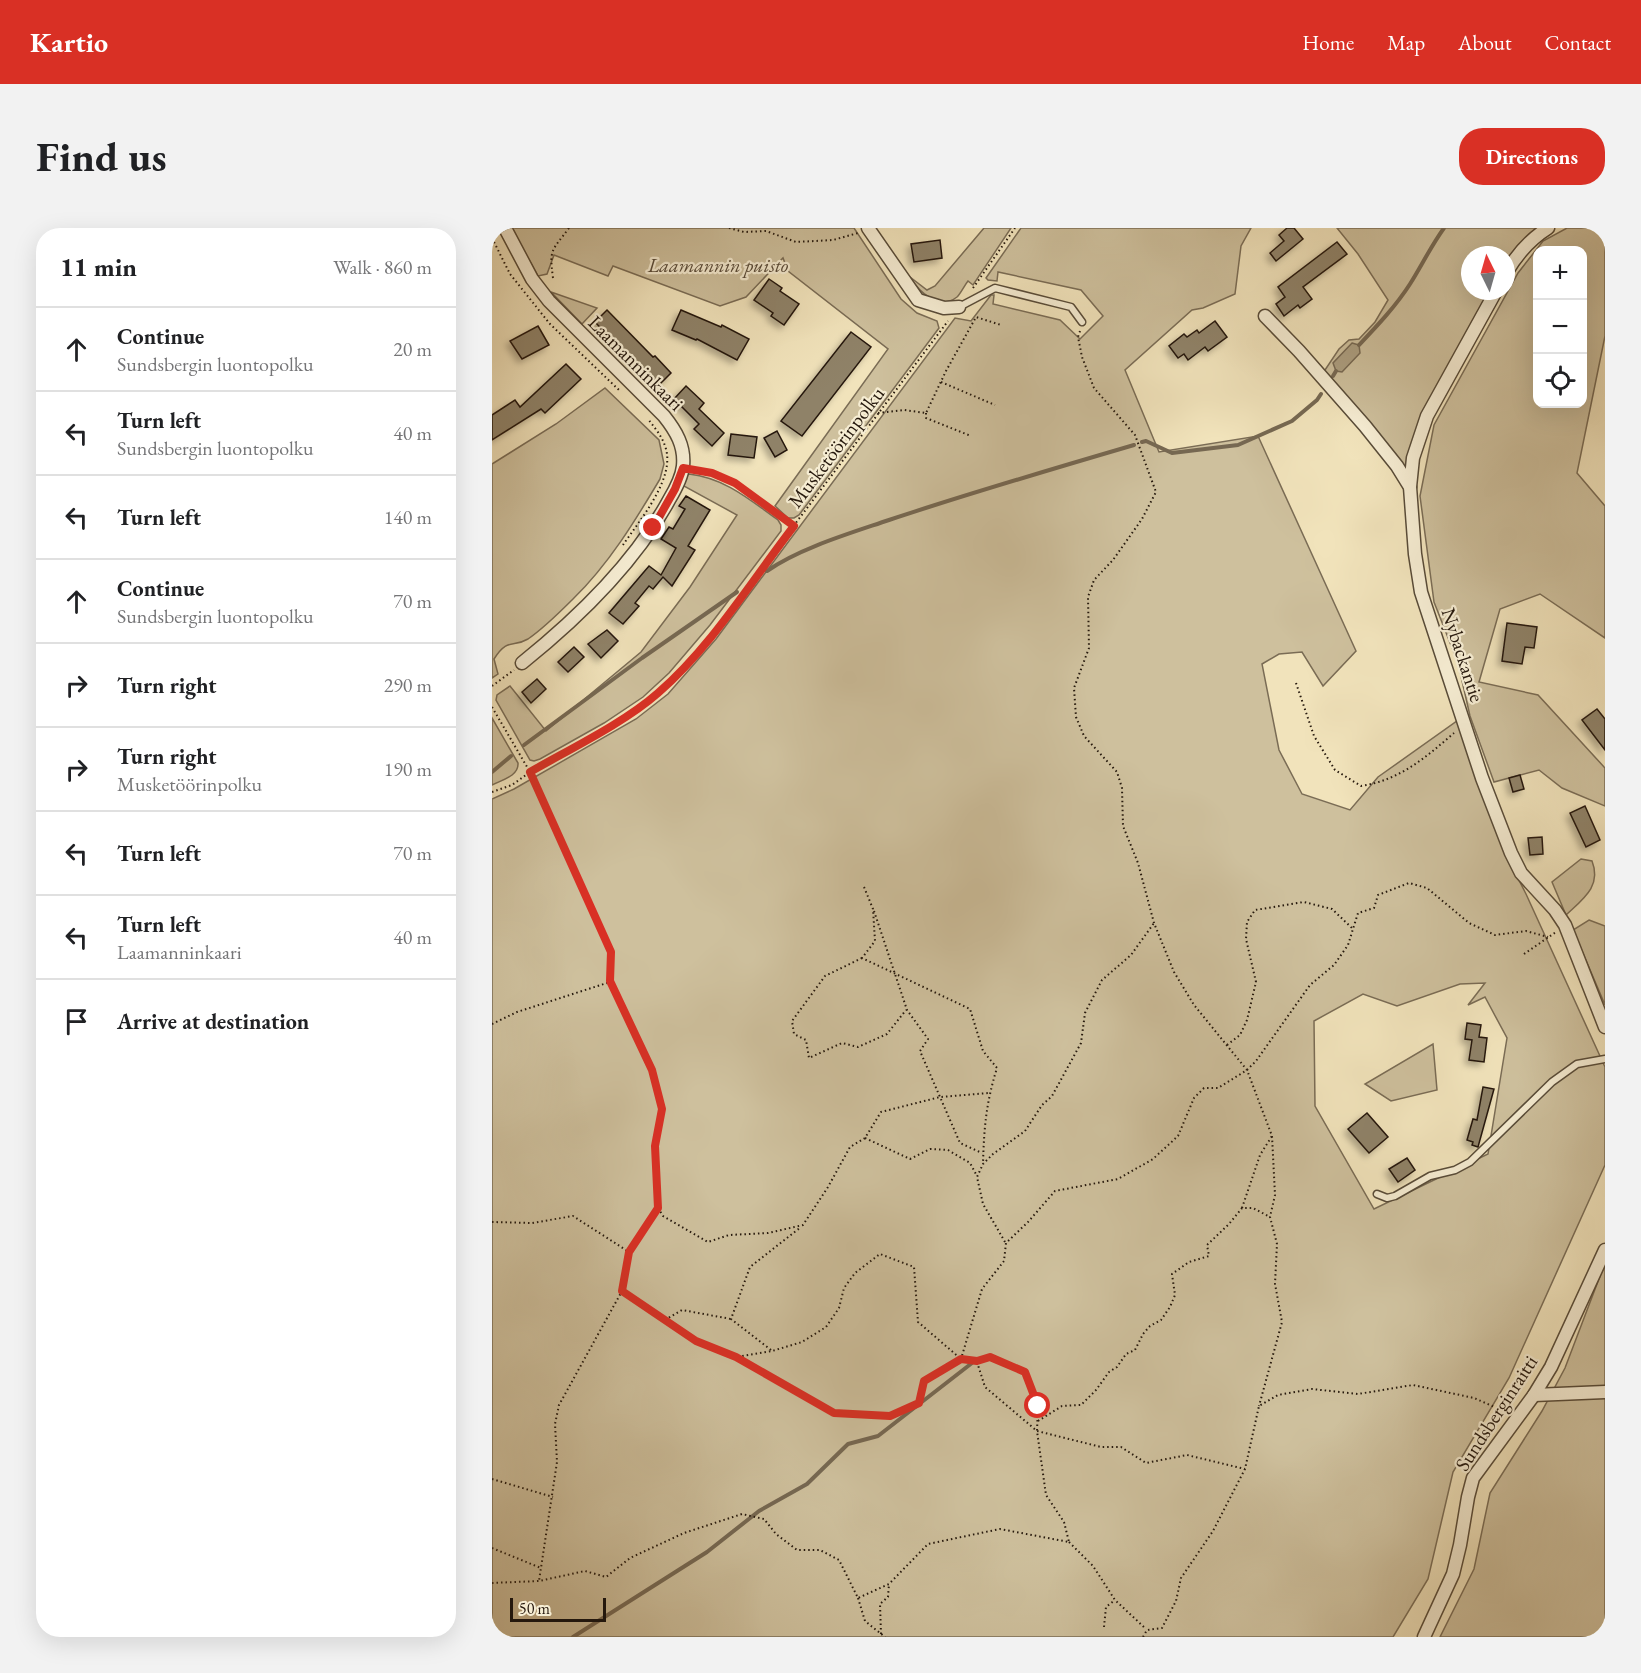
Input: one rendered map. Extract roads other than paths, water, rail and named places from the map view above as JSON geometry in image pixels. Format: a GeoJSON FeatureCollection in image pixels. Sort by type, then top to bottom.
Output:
{"type":"FeatureCollection","features":[{"type":"Feature","properties":{"kind":"street","name":"Laamanninkaari"},"geometry":{"type":"LineString","coordinates":[[505,228],[532,279],[549,301],[675,430],[683,450],[683,468],[675,489],[653,528],[599,592],[562,631],[522,663]]}},
{"type":"Feature","properties":{"kind":"street"},"geometry":{"type":"LineString","coordinates":[[1515,257],[1548,228]]}},
{"type":"Feature","properties":{"kind":"street"},"geometry":{"type":"LineString","coordinates":[[865,230],[918,300],[944,308],[959,307]]}},
{"type":"Feature","properties":{"kind":"street"},"geometry":{"type":"LineString","coordinates":[[1410,488],[1413,458],[1427,416],[1491,300]]}},
{"type":"Feature","properties":{"kind":"street","name":"Nybackantie"},"geometry":{"type":"LineString","coordinates":[[1265,316],[1365,426],[1397,466],[1410,488],[1414,554],[1421,592],[1486,788],[1521,873],[1555,910],[1565,925],[1605,1027]]}},
{"type":"Feature","properties":{"kind":"street","name":"Sundsberginraitti"},"geometry":{"type":"LineString","coordinates":[[1424,1637],[1453,1574],[1473,1478],[1534,1395],[1551,1367],[1605,1250]]}},
{"type":"Feature","properties":{"kind":"street"},"geometry":{"type":"LineString","coordinates":[[1534,1395],[1605,1392]]}},
{"type":"Feature","properties":{"kind":"lane"},"geometry":{"type":"LineString","coordinates":[[959,307],[995,288],[1071,307],[1082,322]]}},
{"type":"Feature","properties":{"kind":"lane"},"geometry":{"type":"LineString","coordinates":[[1377,1194],[1387,1198],[1395,1196],[1430,1176],[1455,1170],[1470,1162],[1552,1082],[1577,1064],[1605,1059]]}},
{"type":"Feature","properties":{"kind":"waterway"},"geometry":{"type":"LineString","coordinates":[[1359,345],[1405,292],[1444,228]]}},
{"type":"Feature","properties":{"kind":"waterway"},"geometry":{"type":"LineString","coordinates":[[1333,376],[1336,371]]}},
{"type":"Feature","properties":{"kind":"waterway"},"geometry":{"type":"LineString","coordinates":[[1142,442],[1146,441],[1172,453],[1238,445],[1292,421],[1321,394]]}},
{"type":"Feature","properties":{"kind":"waterway"},"geometry":{"type":"LineString","coordinates":[[767,571],[810,548],[859,530],[1134,445]]}},
{"type":"Feature","properties":{"kind":"waterway"},"geometry":{"type":"LineString","coordinates":[[524,745],[642,658],[737,592]]}},
{"type":"Feature","properties":{"kind":"waterway"},"geometry":{"type":"LineString","coordinates":[[492,772],[511,756]]}},
{"type":"Feature","properties":{"kind":"waterway"},"geometry":{"type":"LineString","coordinates":[[573,1637],[707,1552],[759,1511],[807,1484],[848,1444],[878,1436],[972,1363]]}},
{"type":"Feature","properties":{"kind":"waterway"},"geometry":{"type":"LineString","coordinates":[[1592,1637],[1605,1629]]}},
{"type":"Feature","properties":{"kind":"park label","name":"Laamannin puisto"},"geometry":{"type":"Point","coordinates":[718,265]}}]}
